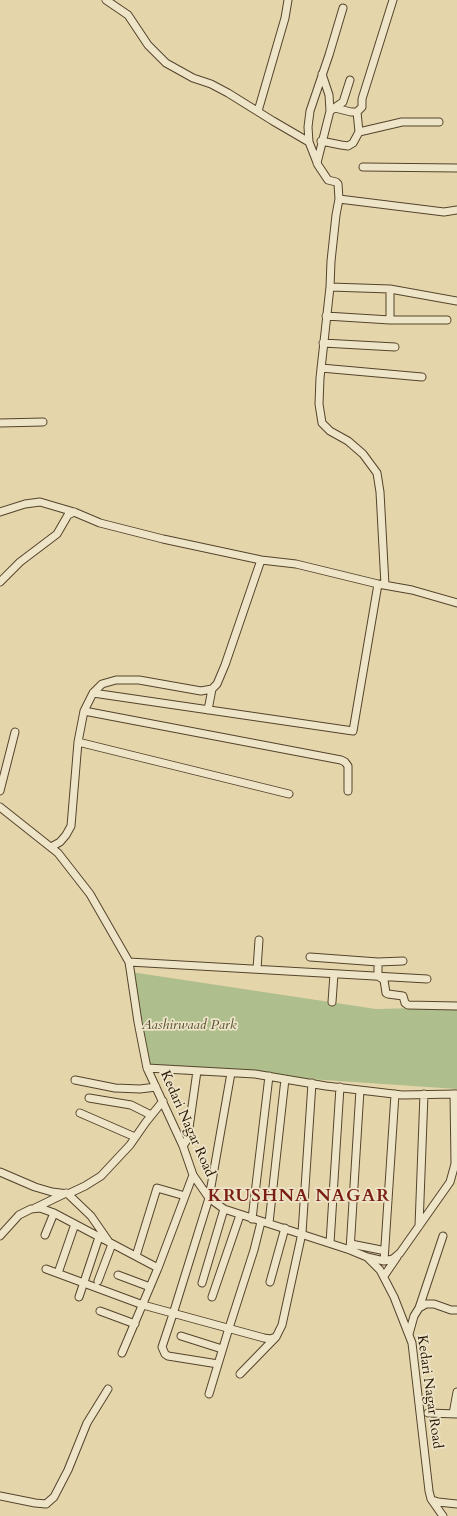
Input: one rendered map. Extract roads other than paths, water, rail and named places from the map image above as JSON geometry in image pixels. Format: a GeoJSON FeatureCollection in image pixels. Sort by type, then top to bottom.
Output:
{"type":"FeatureCollection","features":[{"type":"Feature","properties":{"kind":"street"},"geometry":{"type":"LineString","coordinates":[[106,0],[128,15],[148,45],[166,64],[193,78],[228,93],[309,142]]}},
{"type":"Feature","properties":{"kind":"street"},"geometry":{"type":"LineString","coordinates":[[258,111],[285,18],[288,0]]}},
{"type":"Feature","properties":{"kind":"street"},"geometry":{"type":"LineString","coordinates":[[322,141],[348,146],[354,142],[358,132],[358,112],[362,107],[362,99],[393,0]]}},
{"type":"Feature","properties":{"kind":"street"},"geometry":{"type":"LineString","coordinates":[[93,693],[353,731],[381,585],[380,492],[377,473],[363,454],[348,441],[330,431],[322,423],[319,404],[321,368],[330,287],[331,261],[339,199],[338,184],[328,180],[317,163],[309,142],[308,127],[310,111],[343,8]]}},
{"type":"Feature","properties":{"kind":"street"},"geometry":{"type":"LineString","coordinates":[[317,163],[332,110],[329,94],[322,74]]}},
{"type":"Feature","properties":{"kind":"street"},"geometry":{"type":"LineString","coordinates":[[332,110],[343,102],[350,80]]}},
{"type":"Feature","properties":{"kind":"street"},"geometry":{"type":"LineString","coordinates":[[332,110],[358,112]]}},
{"type":"Feature","properties":{"kind":"street"},"geometry":{"type":"LineString","coordinates":[[358,132],[402,122],[439,122]]}},
{"type":"Feature","properties":{"kind":"street"},"geometry":{"type":"LineString","coordinates":[[363,167],[457,168]]}},
{"type":"Feature","properties":{"kind":"street"},"geometry":{"type":"LineString","coordinates":[[339,199],[444,212],[457,210]]}},
{"type":"Feature","properties":{"kind":"street"},"geometry":{"type":"LineString","coordinates":[[330,287],[390,289],[457,301]]}},
{"type":"Feature","properties":{"kind":"street"},"geometry":{"type":"LineString","coordinates":[[390,289],[390,320]]}},
{"type":"Feature","properties":{"kind":"street"},"geometry":{"type":"LineString","coordinates":[[326,316],[390,320],[447,320]]}},
{"type":"Feature","properties":{"kind":"street"},"geometry":{"type":"LineString","coordinates":[[323,343],[395,347]]}},
{"type":"Feature","properties":{"kind":"street"},"geometry":{"type":"LineString","coordinates":[[321,368],[422,377]]}},
{"type":"Feature","properties":{"kind":"street"},"geometry":{"type":"LineString","coordinates":[[0,423],[43,422]]}},
{"type":"Feature","properties":{"kind":"street"},"geometry":{"type":"LineString","coordinates":[[0,512],[26,504],[40,502],[74,512],[100,523],[261,560],[296,564],[381,585],[412,590],[457,603]]}},
{"type":"Feature","properties":{"kind":"street"},"geometry":{"type":"LineString","coordinates":[[0,582],[20,562],[57,534],[68,515],[74,512]]}},
{"type":"Feature","properties":{"kind":"street"},"geometry":{"type":"LineString","coordinates":[[208,710],[212,689],[217,684],[225,665],[261,560]]}},
{"type":"Feature","properties":{"kind":"street"},"geometry":{"type":"LineString","coordinates":[[51,847],[66,835],[71,826],[78,742],[84,711],[93,693],[102,684],[116,680],[139,680],[201,691],[212,689]]}},
{"type":"Feature","properties":{"kind":"street"},"geometry":{"type":"LineString","coordinates":[[84,711],[341,760],[348,766],[348,791]]}},
{"type":"Feature","properties":{"kind":"street"},"geometry":{"type":"LineString","coordinates":[[0,791],[15,732]]}},
{"type":"Feature","properties":{"kind":"street"},"geometry":{"type":"LineString","coordinates":[[78,742],[289,794]]}},
{"type":"Feature","properties":{"kind":"street","name":"Kedari Nagar Road"},"geometry":{"type":"LineString","coordinates":[[0,807],[58,853],[90,894],[129,962],[147,1068],[163,1101],[193,1175],[209,1198],[224,1209],[240,1215],[302,1233],[330,1243],[351,1247],[367,1257],[384,1276],[412,1343],[431,1499],[443,1516]]}},
{"type":"Feature","properties":{"kind":"street"},"geometry":{"type":"LineString","coordinates":[[257,969],[259,940]]}},
{"type":"Feature","properties":{"kind":"street"},"geometry":{"type":"LineString","coordinates":[[310,957],[378,962],[403,961]]}},
{"type":"Feature","properties":{"kind":"street"},"geometry":{"type":"LineString","coordinates":[[129,962],[427,979]]}},
{"type":"Feature","properties":{"kind":"street"},"geometry":{"type":"LineString","coordinates":[[378,962],[378,976]]}},
{"type":"Feature","properties":{"kind":"street"},"geometry":{"type":"LineString","coordinates":[[332,1002],[334,974]]}},
{"type":"Feature","properties":{"kind":"street"},"geometry":{"type":"LineString","coordinates":[[378,976],[384,980],[386,993],[404,996],[405,1003],[408,1005],[457,1006]]}},
{"type":"Feature","properties":{"kind":"street"},"geometry":{"type":"LineString","coordinates":[[147,1068],[255,1074],[340,1088],[395,1094],[456,1094],[455,1164],[450,1182],[384,1276]]}},
{"type":"Feature","properties":{"kind":"street"},"geometry":{"type":"LineString","coordinates":[[182,1146],[187,1140],[198,1071]]}},
{"type":"Feature","properties":{"kind":"street"},"geometry":{"type":"LineString","coordinates":[[218,1364],[168,1356],[164,1354],[162,1347],[209,1198],[231,1072]]}},
{"type":"Feature","properties":{"kind":"street"},"geometry":{"type":"LineString","coordinates":[[252,1219],[269,1076]]}},
{"type":"Feature","properties":{"kind":"street"},"geometry":{"type":"LineString","coordinates":[[209,1394],[254,1250],[265,1222],[285,1079]]}},
{"type":"Feature","properties":{"kind":"street"},"geometry":{"type":"LineString","coordinates":[[75,1080],[116,1088],[140,1089],[156,1087]]}},
{"type":"Feature","properties":{"kind":"street"},"geometry":{"type":"LineString","coordinates":[[240,1374],[276,1337],[282,1325],[302,1233],[312,1083]]}},
{"type":"Feature","properties":{"kind":"street"},"geometry":{"type":"LineString","coordinates":[[330,1243],[340,1088]]}},
{"type":"Feature","properties":{"kind":"street"},"geometry":{"type":"LineString","coordinates":[[360,1090],[351,1247],[381,1250]]}},
{"type":"Feature","properties":{"kind":"street"},"geometry":{"type":"LineString","coordinates":[[384,1261],[395,1094]]}},
{"type":"Feature","properties":{"kind":"street"},"geometry":{"type":"LineString","coordinates":[[419,1226],[424,1094]]}},
{"type":"Feature","properties":{"kind":"street"},"geometry":{"type":"LineString","coordinates":[[89,1098],[131,1105],[151,1115]]}},
{"type":"Feature","properties":{"kind":"street"},"geometry":{"type":"LineString","coordinates":[[0,1236],[19,1215],[26,1210],[35,1208],[85,1186],[101,1176],[118,1159],[163,1101]]}},
{"type":"Feature","properties":{"kind":"street"},"geometry":{"type":"LineString","coordinates":[[80,1113],[135,1137]]}},
{"type":"Feature","properties":{"kind":"street"},"geometry":{"type":"LineString","coordinates":[[0,1172],[35,1187],[52,1192],[67,1193],[91,1216],[110,1244]]}},
{"type":"Feature","properties":{"kind":"street"},"geometry":{"type":"LineString","coordinates":[[122,1353],[158,1268],[193,1175]]}},
{"type":"Feature","properties":{"kind":"street"},"geometry":{"type":"LineString","coordinates":[[136,1256],[157,1188],[185,1196]]}},
{"type":"Feature","properties":{"kind":"street"},"geometry":{"type":"LineString","coordinates":[[35,1208],[40,1208],[54,1213],[110,1244],[158,1268]]}},
{"type":"Feature","properties":{"kind":"street"},"geometry":{"type":"LineString","coordinates":[[202,1283],[224,1209]]}},
{"type":"Feature","properties":{"kind":"street"},"geometry":{"type":"LineString","coordinates":[[46,1235],[54,1213]]}},
{"type":"Feature","properties":{"kind":"street"},"geometry":{"type":"LineString","coordinates":[[212,1297],[240,1215]]}},
{"type":"Feature","properties":{"kind":"street"},"geometry":{"type":"LineString","coordinates":[[58,1273],[75,1224]]}},
{"type":"Feature","properties":{"kind":"street"},"geometry":{"type":"LineString","coordinates":[[270,1282],[285,1228]]}},
{"type":"Feature","properties":{"kind":"street"},"geometry":{"type":"LineString","coordinates":[[409,1334],[443,1236]]}},
{"type":"Feature","properties":{"kind":"street"},"geometry":{"type":"LineString","coordinates":[[78,1297],[99,1237]]}},
{"type":"Feature","properties":{"kind":"street"},"geometry":{"type":"LineString","coordinates":[[98,1281],[110,1244]]}},
{"type":"Feature","properties":{"kind":"street"},"geometry":{"type":"LineString","coordinates":[[367,1257],[384,1261],[393,1259],[400,1253]]}},
{"type":"Feature","properties":{"kind":"street"},"geometry":{"type":"LineString","coordinates":[[46,1269],[143,1305],[173,1314],[264,1338],[270,1339],[276,1337]]}},
{"type":"Feature","properties":{"kind":"street"},"geometry":{"type":"LineString","coordinates":[[118,1274],[150,1287]]}},
{"type":"Feature","properties":{"kind":"street"},"geometry":{"type":"LineString","coordinates":[[419,1308],[426,1304],[434,1304],[451,1310],[457,1310]]}},
{"type":"Feature","properties":{"kind":"street"},"geometry":{"type":"LineString","coordinates":[[100,1311],[135,1324]]}},
{"type":"Feature","properties":{"kind":"street"},"geometry":{"type":"LineString","coordinates":[[181,1336],[222,1349]]}},
{"type":"Feature","properties":{"kind":"street"},"geometry":{"type":"LineString","coordinates":[[0,1496],[46,1504],[54,1497],[68,1470],[87,1423],[108,1389]]}},
{"type":"Feature","properties":{"kind":"street"},"geometry":{"type":"LineString","coordinates":[[428,1413],[455,1414],[457,1392]]}},
{"type":"Feature","properties":{"kind":"street"},"geometry":{"type":"LineString","coordinates":[[431,1499],[438,1502],[457,1504]]}},
{"type":"Feature","properties":{"kind":"district","name":"KRUSHNA NAGAR"},"geometry":{"type":"Point","coordinates":[299,1197]}},
{"type":"Feature","properties":{"kind":"park label","name":"Aashirwaad Park"},"geometry":{"type":"Point","coordinates":[189,1026]}}]}
